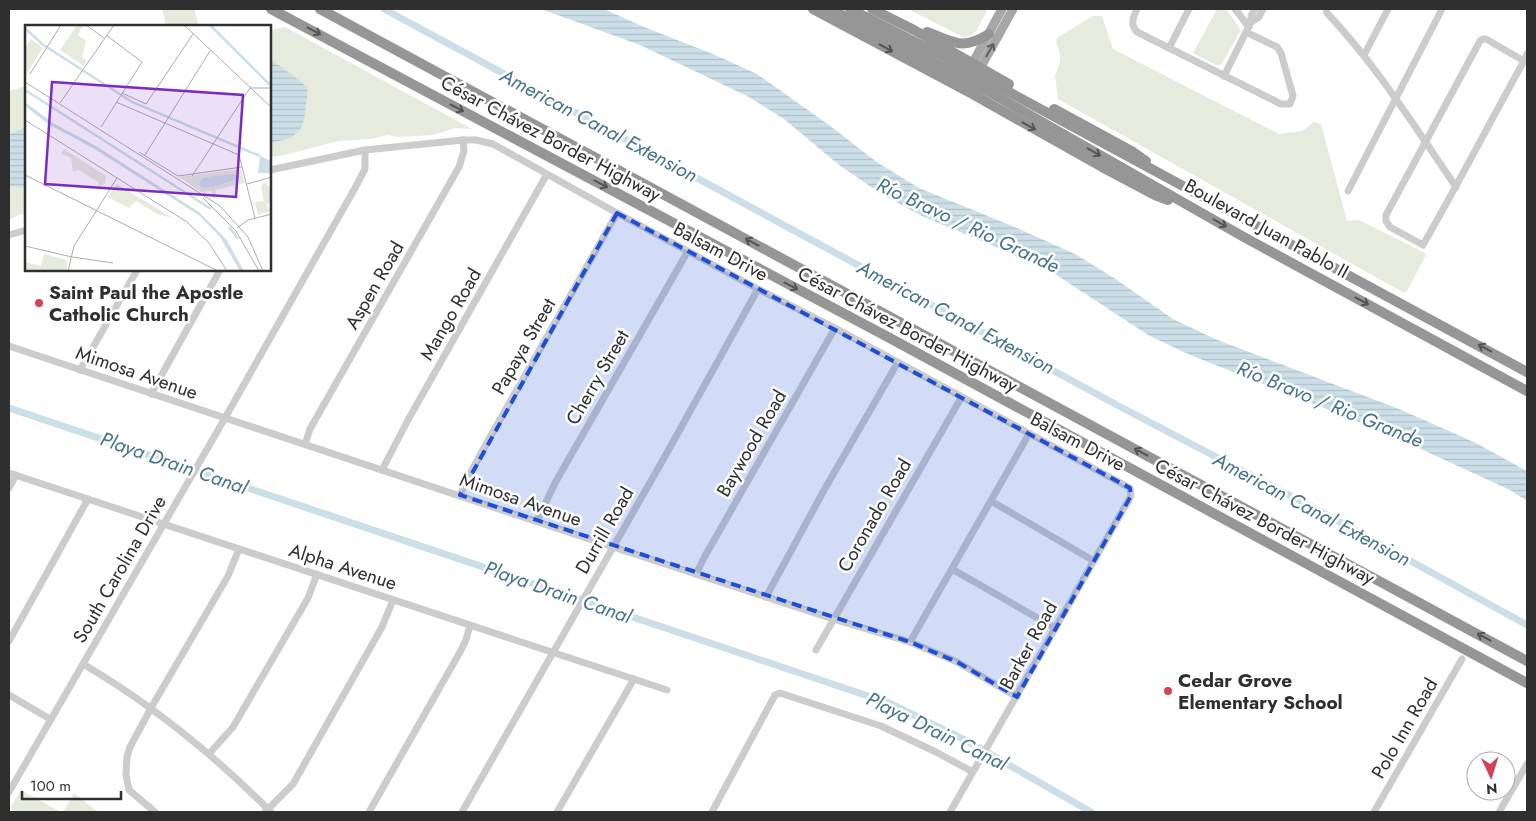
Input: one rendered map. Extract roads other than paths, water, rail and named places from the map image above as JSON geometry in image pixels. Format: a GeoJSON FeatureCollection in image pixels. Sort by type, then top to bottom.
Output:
{"type":"FeatureCollection","features":[{"type":"Feature","properties":{"kind":"highway","name":"César Chávez Border Highway"},"geometry":{"type":"LineString","coordinates":[[271,9],[877,332],[1527,683]]}},
{"type":"Feature","properties":{"kind":"highway","name":"César Chávez Border Highway"},"geometry":{"type":"LineString","coordinates":[[320,9],[1527,661]]}},
{"type":"Feature","properties":{"kind":"highway"},"geometry":{"type":"LineString","coordinates":[[812,9],[963,89],[994,90],[1133,152],[1194,193]]}},
{"type":"Feature","properties":{"kind":"highway"},"geometry":{"type":"LineString","coordinates":[[830,9],[947,59],[976,66],[994,90]]}},
{"type":"Feature","properties":{"kind":"highway"},"geometry":{"type":"LineString","coordinates":[[850,9],[947,59],[951,59],[948,67],[934,74]]}},
{"type":"Feature","properties":{"kind":"highway"},"geometry":{"type":"LineString","coordinates":[[872,9],[914,30],[965,45],[978,41],[989,34]]}},
{"type":"Feature","properties":{"kind":"highway"},"geometry":{"type":"LineString","coordinates":[[914,30],[947,59],[1155,195],[1196,210]]}},
{"type":"Feature","properties":{"kind":"highway","name":"Boulevard Juan Pablo II"},"geometry":{"type":"LineString","coordinates":[[994,90],[1129,158],[1527,372]]}},
{"type":"Feature","properties":{"kind":"highway","name":"Boulevard Juan Pablo II"},"geometry":{"type":"LineString","coordinates":[[994,90],[1196,210],[1527,391]]}},
{"type":"Feature","properties":{"kind":"main road"},"geometry":{"type":"LineString","coordinates":[[976,66],[1002,9]]}},
{"type":"Feature","properties":{"kind":"main road"},"geometry":{"type":"LineString","coordinates":[[963,89],[1013,9]]}},
{"type":"Feature","properties":{"kind":"street"},"geometry":{"type":"LineString","coordinates":[[1137,9],[1133,19],[1134,29],[1282,104],[1290,104],[1293,96],[1280,50],[1249,27],[1236,9]]}},
{"type":"Feature","properties":{"kind":"street"},"geometry":{"type":"LineString","coordinates":[[1169,48],[1189,9]]}},
{"type":"Feature","properties":{"kind":"street"},"geometry":{"type":"LineString","coordinates":[[1224,76],[1249,27],[1255,9]]}},
{"type":"Feature","properties":{"kind":"street"},"geometry":{"type":"LineString","coordinates":[[1249,27],[1259,18],[1263,9]]}},
{"type":"Feature","properties":{"kind":"street"},"geometry":{"type":"LineString","coordinates":[[1326,9],[1327,13],[1364,55],[1396,98],[1456,187]]}},
{"type":"Feature","properties":{"kind":"street"},"geometry":{"type":"LineString","coordinates":[[1364,55],[1388,9]]}},
{"type":"Feature","properties":{"kind":"street"},"geometry":{"type":"LineString","coordinates":[[1348,190],[1442,9]]}},
{"type":"Feature","properties":{"kind":"street"},"geometry":{"type":"LineString","coordinates":[[1482,39],[1486,39],[1526,58],[1423,245],[1390,227],[1386,221],[1386,215],[1479,42],[1482,39]]}},
{"type":"Feature","properties":{"kind":"street","name":"Balsam Drive"},"geometry":{"type":"LineString","coordinates":[[271,170],[366,150],[463,140],[476,140],[493,144],[758,289],[835,328],[961,398],[1126,485],[1132,492]]}},
{"type":"Feature","properties":{"kind":"street","name":"Aspen Road"},"geometry":{"type":"LineString","coordinates":[[305,444],[315,421],[460,167],[464,151],[463,140]]}},
{"type":"Feature","properties":{"kind":"street","name":"South Carolina Drive"},"geometry":{"type":"LineString","coordinates":[[9,792],[225,418],[355,188],[365,169],[366,150]]}},
{"type":"Feature","properties":{"kind":"street","name":"Mango Road"},"geometry":{"type":"LineString","coordinates":[[382,470],[408,420],[547,174]]}},
{"type":"Feature","properties":{"kind":"street","name":"Papaya Street"},"geometry":{"type":"LineString","coordinates":[[460,495],[464,483],[617,213]]}},
{"type":"Feature","properties":{"kind":"street"},"geometry":{"type":"LineString","coordinates":[[9,235],[25,230]]}},
{"type":"Feature","properties":{"kind":"street","name":"Cherry Street"},"geometry":{"type":"LineString","coordinates":[[537,522],[555,483],[688,251]]}},
{"type":"Feature","properties":{"kind":"street"},"geometry":{"type":"LineString","coordinates":[[80,370],[136,271]]}},
{"type":"Feature","properties":{"kind":"street"},"geometry":{"type":"LineString","coordinates":[[151,394],[219,271]]}},
{"type":"Feature","properties":{"kind":"street","name":"Durrill Road"},"geometry":{"type":"LineString","coordinates":[[462,812],[758,289]]}},
{"type":"Feature","properties":{"kind":"street","name":"Baywood Road"},"geometry":{"type":"LineString","coordinates":[[696,574],[835,328]]}},
{"type":"Feature","properties":{"kind":"street","name":"Mimosa Avenue"},"geometry":{"type":"LineString","coordinates":[[9,346],[613,547],[833,619],[910,642],[957,662],[1017,697]]}},
{"type":"Feature","properties":{"kind":"street"},"geometry":{"type":"LineString","coordinates":[[766,597],[823,492],[898,362]]}},
{"type":"Feature","properties":{"kind":"street","name":"Coronado Road"},"geometry":{"type":"LineString","coordinates":[[816,650],[961,398]]}},
{"type":"Feature","properties":{"kind":"street"},"geometry":{"type":"LineString","coordinates":[[910,642],[1028,434]]}},
{"type":"Feature","properties":{"kind":"street"},"geometry":{"type":"LineString","coordinates":[[9,488],[12,474]]}},
{"type":"Feature","properties":{"kind":"street","name":"Alpha Avenue"},"geometry":{"type":"LineString","coordinates":[[12,474],[667,690]]}},
{"type":"Feature","properties":{"kind":"street","name":"Barker Road"},"geometry":{"type":"LineString","coordinates":[[950,812],[991,744],[1132,492]]}},
{"type":"Feature","properties":{"kind":"street"},"geometry":{"type":"LineString","coordinates":[[9,641],[88,499]]}},
{"type":"Feature","properties":{"kind":"street"},"geometry":{"type":"LineString","coordinates":[[991,501],[1094,561]]}},
{"type":"Feature","properties":{"kind":"street"},"geometry":{"type":"LineString","coordinates":[[155,812],[129,790],[126,775],[127,757],[130,747],[228,576],[239,548]]}},
{"type":"Feature","properties":{"kind":"street"},"geometry":{"type":"LineString","coordinates":[[952,569],[1055,628]]}},
{"type":"Feature","properties":{"kind":"street"},"geometry":{"type":"LineString","coordinates":[[209,754],[233,727],[308,598],[316,574]]}},
{"type":"Feature","properties":{"kind":"street"},"geometry":{"type":"LineString","coordinates":[[83,664],[151,708],[209,754],[268,811],[293,784],[382,627],[394,600]]}},
{"type":"Feature","properties":{"kind":"street"},"geometry":{"type":"LineString","coordinates":[[369,812],[460,652],[470,625]]}},
{"type":"Feature","properties":{"kind":"street","name":"Polo Inn Road"},"geometry":{"type":"LineString","coordinates":[[1374,812],[1462,659]]}},
{"type":"Feature","properties":{"kind":"street"},"geometry":{"type":"LineString","coordinates":[[558,812],[634,679]]}},
{"type":"Feature","properties":{"kind":"street"},"geometry":{"type":"LineString","coordinates":[[712,812],[776,695],[781,692],[881,726],[973,772]]}},
{"type":"Feature","properties":{"kind":"street"},"geometry":{"type":"LineString","coordinates":[[9,695],[50,719]]}},
{"type":"Feature","properties":{"kind":"street"},"geometry":{"type":"LineString","coordinates":[[1498,812],[1527,764]]}},
{"type":"Feature","properties":{"kind":"water","name":"Río Bravo / Rio Grande"},"geometry":{"type":"Polygon","coordinates":[[[541,9],[604,9],[757,74],[829,125],[878,163],[919,188],[1075,254],[1114,278],[1173,319],[1215,339],[1399,409],[1476,443],[1527,471],[1527,501],[1510,490],[1410,444],[1190,355],[1148,335],[1055,274],[924,217],[883,195],[839,165],[784,119],[749,97],[640,45],[541,9]]]}},
{"type":"Feature","properties":{"kind":"water"},"geometry":{"type":"Polygon","coordinates":[[[271,60],[307,89],[303,122],[297,133],[287,139],[271,143],[271,60]]]}},
{"type":"Feature","properties":{"kind":"water"},"geometry":{"type":"Polygon","coordinates":[[[25,127],[25,188],[9,186],[9,135],[25,127]]]}},
{"type":"Feature","properties":{"kind":"waterway","name":"American Canal Extension"},"geometry":{"type":"LineString","coordinates":[[384,9],[1117,405],[1327,515],[1527,625]]}},
{"type":"Feature","properties":{"kind":"waterway","name":"Playa Drain Canal"},"geometry":{"type":"LineString","coordinates":[[9,408],[889,703],[969,742],[1091,812]]}},
{"type":"Feature","properties":{"kind":"place","name":"Saint Paul the Apostle Catholic Church"},"geometry":{"type":"Point","coordinates":[39,303]}},
{"type":"Feature","properties":{"kind":"place","name":"Cedar Grove Elementary School"},"geometry":{"type":"Point","coordinates":[1168,691]}}]}
